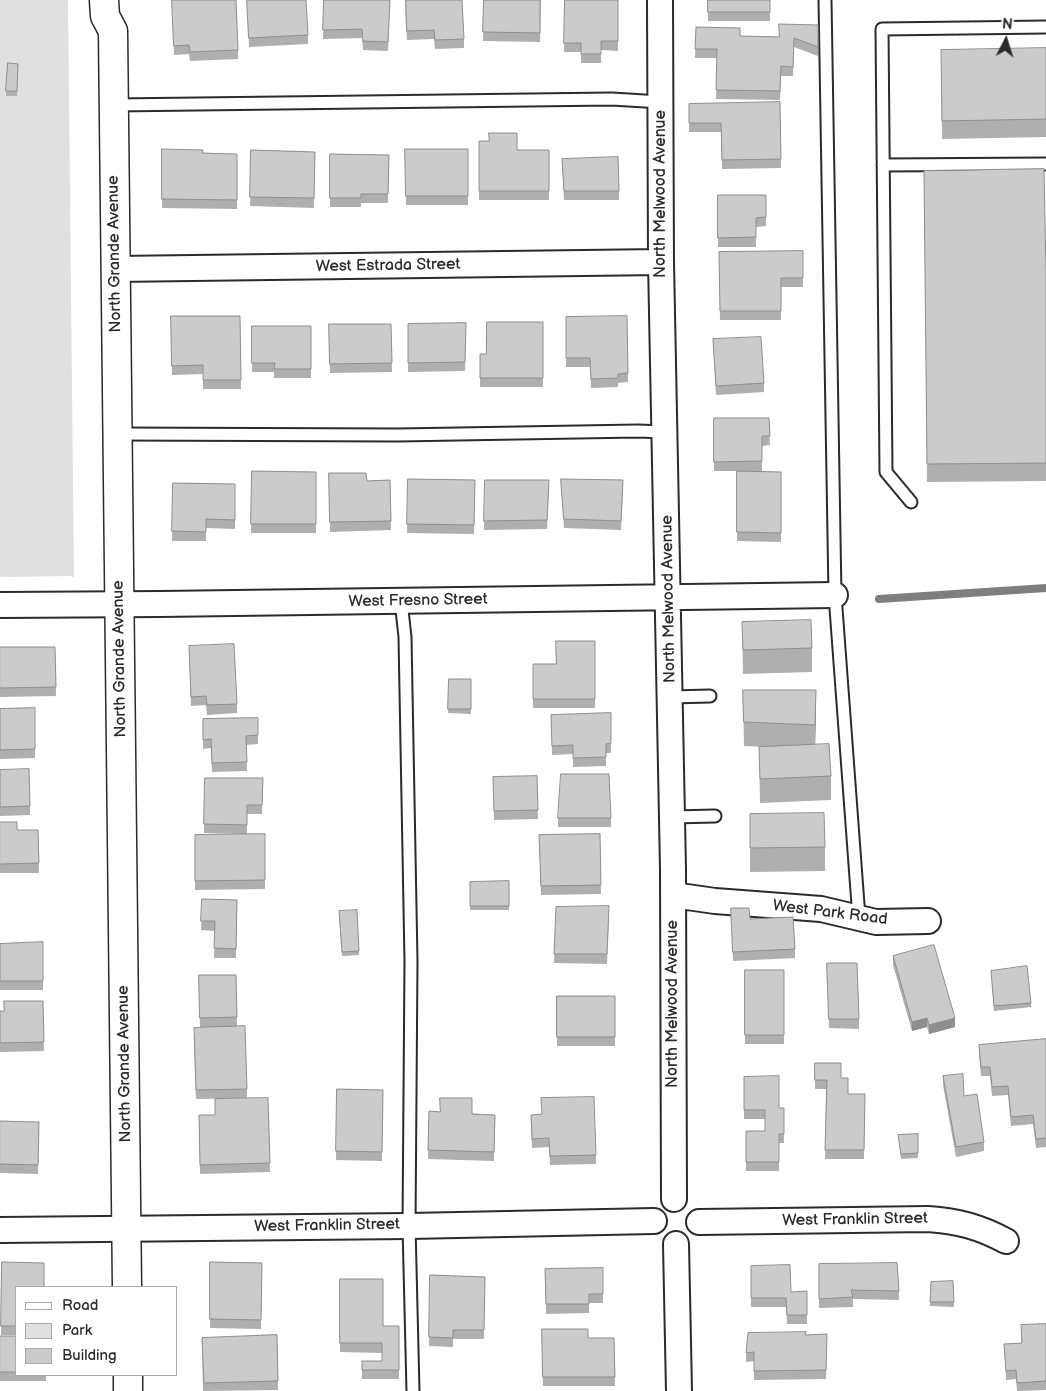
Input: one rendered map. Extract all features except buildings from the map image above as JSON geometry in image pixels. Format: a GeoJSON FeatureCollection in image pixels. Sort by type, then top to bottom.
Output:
{"type":"FeatureCollection","features":[{"type":"Feature","properties":{"kind":"main road","name":"North Grande Avenue"},"geometry":{"type":"LineString","coordinates":[[104,0],[105,16],[113,31],[127,1286]]}},
{"type":"Feature","properties":{"kind":"main road","name":"North Grande Avenue"},"geometry":{"type":"LineString","coordinates":[[113,31],[123,15],[123,0]]}},
{"type":"Feature","properties":{"kind":"main road"},"geometry":{"type":"LineString","coordinates":[[128,1376],[128,1391]]}},
{"type":"Feature","properties":{"kind":"street","name":"North Melwood Avenue"},"geometry":{"type":"LineString","coordinates":[[660,0],[662,262],[673,895],[674,1199]]}},
{"type":"Feature","properties":{"kind":"street","name":"West Estrada Street"},"geometry":{"type":"LineString","coordinates":[[115,269],[662,262]]}},
{"type":"Feature","properties":{"kind":"street","name":"West Fresno Street"},"geometry":{"type":"LineString","coordinates":[[0,605],[835,595]]}},
{"type":"Feature","properties":{"kind":"street","name":"West Park Road"},"geometry":{"type":"LineString","coordinates":[[673,895],[715,901],[822,909],[876,922],[928,921]]}},
{"type":"Feature","properties":{"kind":"street"},"geometry":{"type":"LineString","coordinates":[[674,1199],[689,1203],[698,1215],[699,1222],[698,1229],[690,1240],[676,1244],[665,1241],[660,1237],[654,1227],[654,1221],[658,1209],[667,1200],[674,1199]]}},
{"type":"Feature","properties":{"kind":"street","name":"West Franklin Street"},"geometry":{"type":"LineString","coordinates":[[699,1222],[949,1220],[990,1232],[1006,1241]]}},
{"type":"Feature","properties":{"kind":"street","name":"West Franklin Street"},"geometry":{"type":"LineString","coordinates":[[0,1230],[409,1226],[654,1221]]}},
{"type":"Feature","properties":{"kind":"street"},"geometry":{"type":"LineString","coordinates":[[676,1244],[679,1391]]}},
{"type":"Feature","properties":{"kind":"lane"},"geometry":{"type":"LineString","coordinates":[[826,0],[835,595],[859,918]]}},
{"type":"Feature","properties":{"kind":"lane"},"geometry":{"type":"LineString","coordinates":[[911,502],[886,472],[882,29],[1046,27]]}},
{"type":"Feature","properties":{"kind":"lane"},"geometry":{"type":"LineString","coordinates":[[114,105],[612,99],[660,102]]}},
{"type":"Feature","properties":{"kind":"lane"},"geometry":{"type":"LineString","coordinates":[[883,165],[1046,164]]}},
{"type":"Feature","properties":{"kind":"lane"},"geometry":{"type":"LineString","coordinates":[[117,434],[398,435],[665,432]]}},
{"type":"Feature","properties":{"kind":"lane"},"geometry":{"type":"LineString","coordinates":[[401,601],[406,637],[411,961],[409,1226],[413,1391]]}},
{"type":"Feature","properties":{"kind":"lane"},"geometry":{"type":"LineString","coordinates":[[670,697],[710,696]]}},
{"type":"Feature","properties":{"kind":"lane"},"geometry":{"type":"LineString","coordinates":[[672,817],[714,816]]}},
{"type":"Feature","properties":{"kind":"green space"},"geometry":{"type":"Polygon","coordinates":[[[0,0],[68,0],[74,578],[71,576],[0,577],[0,0]]]}},
{"type":"Feature","properties":{"kind":"waterway"},"geometry":{"type":"LineString","coordinates":[[879,599],[1046,588]]}}]}
